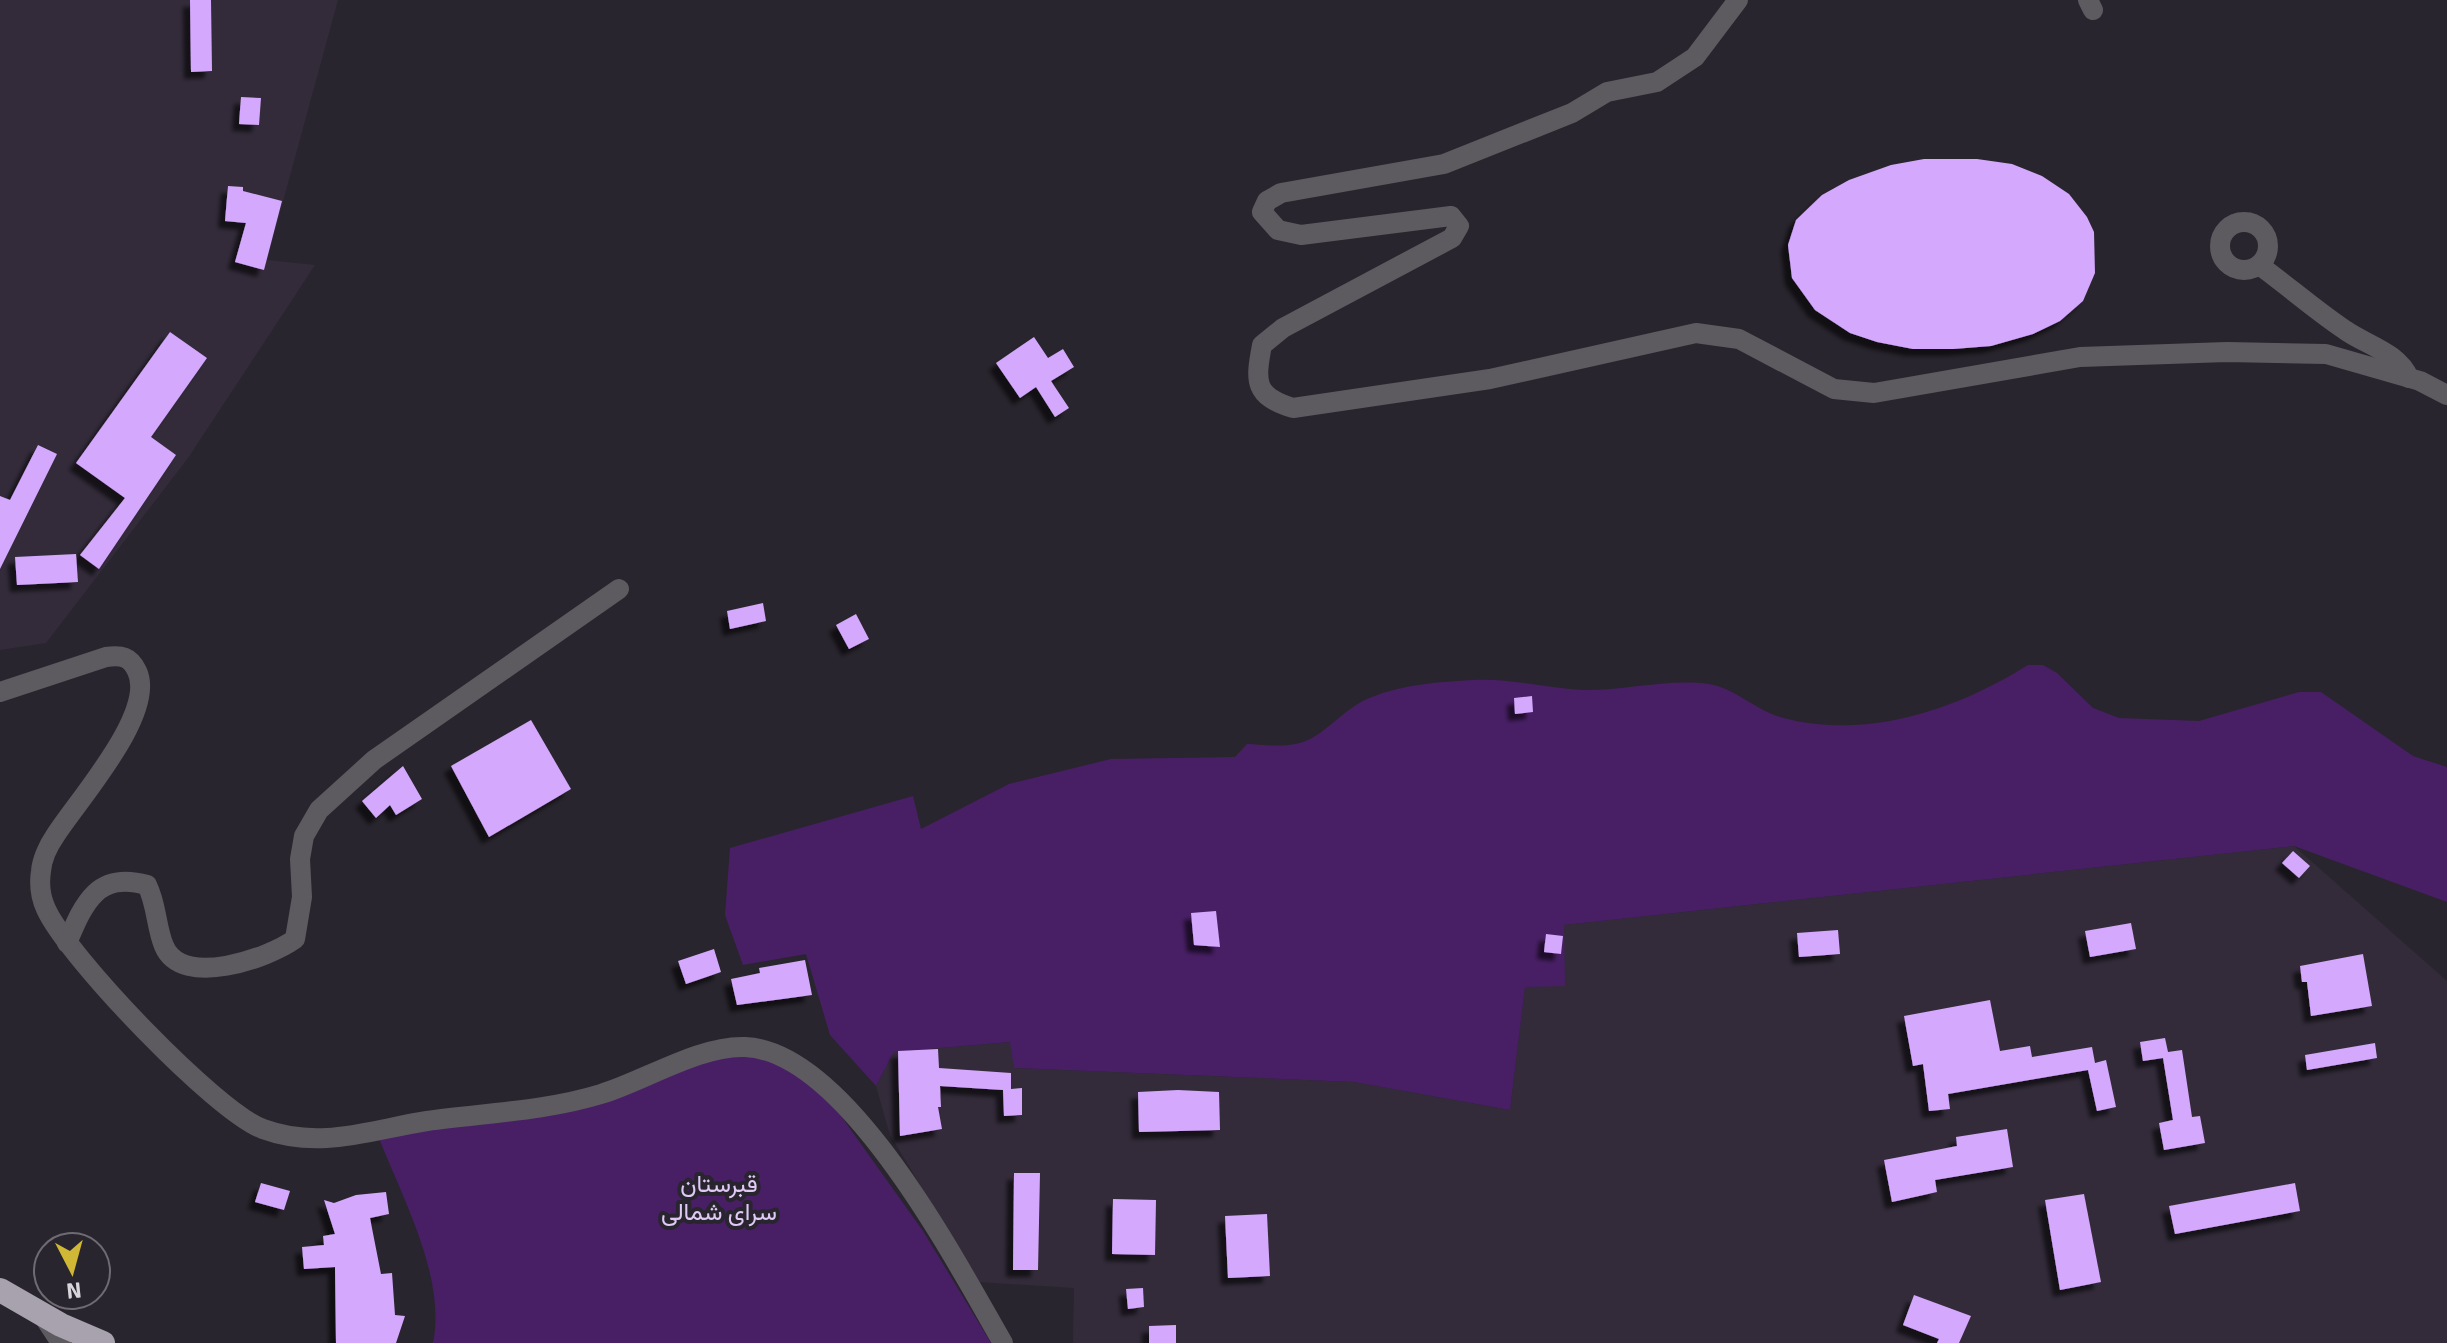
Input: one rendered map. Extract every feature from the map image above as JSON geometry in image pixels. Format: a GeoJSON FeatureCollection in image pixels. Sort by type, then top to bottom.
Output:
{"type":"FeatureCollection","features":[{"type":"Feature","properties":{"kind":"highway"},"geometry":{"type":"LineString","coordinates":[[0,1290],[103,1343]]}},
{"type":"Feature","properties":{"kind":"street"},"geometry":{"type":"LineString","coordinates":[[1738,0],[1695,57],[1657,82],[1607,92],[1572,113],[1444,164],[1281,193],[1267,201],[1262,212],[1278,230],[1301,235],[1451,216],[1459,226],[1452,238],[1283,328],[1262,345],[1258,369],[1260,388],[1271,401],[1293,408],[1490,379],[1696,333],[1739,339],[1834,389],[1874,393],[2080,357],[2213,352],[2326,354],[2409,378],[2447,395]]}},
{"type":"Feature","properties":{"kind":"street"},"geometry":{"type":"LineString","coordinates":[[2259,265],[2345,330],[2391,356],[2405,368],[2409,378]]}},
{"type":"Feature","properties":{"kind":"street"},"geometry":{"type":"LineString","coordinates":[[67,943],[81,910],[96,892],[111,883],[128,880],[147,885],[155,902],[164,947],[174,959],[195,968],[232,965],[278,951],[295,939],[302,897],[300,859],[304,836],[319,810],[374,760],[619,589]]}},
{"type":"Feature","properties":{"kind":"street"},"geometry":{"type":"LineString","coordinates":[[0,692],[106,657],[121,655],[131,661],[140,676],[137,703],[122,741],[52,840],[41,865],[39,887],[46,908],[67,943],[116,1001],[233,1113],[258,1128],[301,1140],[318,1141],[396,1126],[573,1101],[732,1048],[749,1047],[800,1066],[850,1114],[896,1166],[1003,1343]]}},
{"type":"Feature","properties":{"kind":"street"},"geometry":{"type":"LineString","coordinates":[[42,1314],[61,1343]]}},
{"type":"Feature","properties":{"kind":"shaded area"},"geometry":{"type":"Polygon","coordinates":[[[0,0],[338,0],[267,260],[315,265],[188,458],[46,643],[0,650],[0,0]]]}},
{"type":"Feature","properties":{"kind":"shaded area"},"geometry":{"type":"Polygon","coordinates":[[[2294,846],[2447,981],[2447,1343],[1073,1343],[1074,1288],[979,1282],[890,1135],[876,1086],[894,1052],[1011,1042],[1014,1068],[1354,1082],[1510,1110],[1525,986],[1564,925],[2294,846]]]}},
{"type":"Feature","properties":{"kind":"green space"},"geometry":{"type":"Polygon","coordinates":[[[2028,665],[2043,665],[2057,673],[2093,708],[2119,718],[2199,721],[2299,692],[2321,692],[2413,756],[2447,767],[2447,902],[2294,846],[1564,925],[1565,986],[1525,987],[1510,1110],[1354,1082],[1014,1068],[1010,1042],[894,1052],[876,1086],[830,1035],[806,954],[743,965],[725,915],[730,848],[913,796],[921,829],[1009,784],[1111,759],[1235,757],[1247,744],[1297,744],[1320,733],[1363,701],[1409,686],[1487,680],[1582,690],[1709,684],[1780,717],[1812,724],[1844,725],[1877,723],[1940,708],[2028,665]]]}},
{"type":"Feature","properties":{"kind":"green space","name":"قبرستان سرای شمالی"},"geometry":{"type":"Polygon","coordinates":[[[759,1039],[806,1067],[923,1231],[991,1343],[433,1343],[436,1317],[427,1262],[408,1206],[375,1128],[598,1091],[690,1054],[759,1039]]]}},
{"type":"Feature","properties":{"kind":"building"},"geometry":{"type":"Polygon","coordinates":[[[190,0],[211,0],[212,71],[191,72],[190,0]]]}},
{"type":"Feature","properties":{"kind":"building"},"geometry":{"type":"Polygon","coordinates":[[[241,97],[261,98],[259,125],[239,124],[241,97]]]}},
{"type":"Feature","properties":{"kind":"building"},"geometry":{"type":"Polygon","coordinates":[[[1924,159],[1977,159],[2012,164],[2042,176],[2069,194],[2094,232],[2095,273],[2083,301],[2060,321],[2033,334],[1991,346],[1953,349],[1913,349],[1877,342],[1850,333],[1815,310],[1792,278],[1788,245],[1796,220],[1822,195],[1849,180],[1891,165],[1924,159]]]}},
{"type":"Feature","properties":{"kind":"building"},"geometry":{"type":"Polygon","coordinates":[[[228,186],[243,187],[243,191],[282,201],[264,270],[235,262],[246,223],[225,221],[228,186]]]}},
{"type":"Feature","properties":{"kind":"building"},"geometry":{"type":"Polygon","coordinates":[[[170,332],[207,358],[151,437],[176,455],[99,569],[80,555],[125,498],[76,463],[170,332]]]}},
{"type":"Feature","properties":{"kind":"building"},"geometry":{"type":"Polygon","coordinates":[[[1034,337],[1048,358],[1063,349],[1074,367],[1051,381],[1069,408],[1055,417],[1036,387],[1020,398],[996,363],[1034,337]]]}},
{"type":"Feature","properties":{"kind":"building"},"geometry":{"type":"Polygon","coordinates":[[[38,445],[57,454],[0,569],[0,496],[10,500],[38,445]]]}},
{"type":"Feature","properties":{"kind":"building"},"geometry":{"type":"Polygon","coordinates":[[[76,554],[78,582],[17,585],[15,557],[76,554]]]}},
{"type":"Feature","properties":{"kind":"building"},"geometry":{"type":"Polygon","coordinates":[[[763,603],[766,621],[730,629],[727,611],[763,603]]]}},
{"type":"Feature","properties":{"kind":"building"},"geometry":{"type":"Polygon","coordinates":[[[856,614],[869,639],[849,649],[836,625],[856,614]]]}},
{"type":"Feature","properties":{"kind":"building"},"geometry":{"type":"Polygon","coordinates":[[[1532,696],[1533,712],[1515,714],[1514,698],[1532,696]]]}},
{"type":"Feature","properties":{"kind":"building"},"geometry":{"type":"Polygon","coordinates":[[[531,720],[571,789],[489,837],[451,766],[531,720]]]}},
{"type":"Feature","properties":{"kind":"building"},"geometry":{"type":"Polygon","coordinates":[[[403,766],[422,799],[396,815],[390,805],[376,818],[362,801],[403,766]]]}},
{"type":"Feature","properties":{"kind":"building"},"geometry":{"type":"Polygon","coordinates":[[[2293,851],[2310,866],[2299,878],[2282,863],[2293,851]]]}},
{"type":"Feature","properties":{"kind":"building"},"geometry":{"type":"Polygon","coordinates":[[[1216,911],[1220,947],[1194,945],[1191,913],[1216,911]]]}},
{"type":"Feature","properties":{"kind":"building"},"geometry":{"type":"Polygon","coordinates":[[[2131,923],[2136,949],[2090,957],[2085,931],[2131,923]]]}},
{"type":"Feature","properties":{"kind":"building"},"geometry":{"type":"Polygon","coordinates":[[[1838,930],[1840,954],[1799,957],[1797,933],[1838,930]]]}},
{"type":"Feature","properties":{"kind":"building"},"geometry":{"type":"Polygon","coordinates":[[[1546,934],[1563,936],[1561,954],[1544,952],[1546,934]]]}},
{"type":"Feature","properties":{"kind":"building"},"geometry":{"type":"Polygon","coordinates":[[[714,949],[721,972],[686,984],[678,961],[714,949]]]}},
{"type":"Feature","properties":{"kind":"building"},"geometry":{"type":"Polygon","coordinates":[[[2363,954],[2372,1006],[2311,1016],[2307,982],[2302,982],[2300,966],[2363,954]]]}},
{"type":"Feature","properties":{"kind":"building"},"geometry":{"type":"Polygon","coordinates":[[[805,960],[812,995],[737,1005],[731,979],[760,973],[759,968],[805,960]]]}},
{"type":"Feature","properties":{"kind":"building"},"geometry":{"type":"Polygon","coordinates":[[[1990,1000],[2000,1051],[2030,1046],[2032,1057],[2092,1047],[2095,1063],[2106,1060],[2116,1107],[2097,1111],[2088,1070],[1948,1094],[1950,1109],[1929,1111],[1923,1064],[1913,1066],[1904,1016],[1990,1000]]]}},
{"type":"Feature","properties":{"kind":"building"},"geometry":{"type":"Polygon","coordinates":[[[2165,1038],[2168,1052],[2182,1050],[2192,1117],[2200,1116],[2205,1143],[2164,1150],[2159,1123],[2173,1120],[2163,1058],[2143,1061],[2140,1042],[2165,1038]]]}},
{"type":"Feature","properties":{"kind":"building"},"geometry":{"type":"Polygon","coordinates":[[[2375,1043],[2377,1058],[2307,1070],[2305,1055],[2375,1043]]]}},
{"type":"Feature","properties":{"kind":"building"},"geometry":{"type":"Polygon","coordinates":[[[938,1049],[939,1068],[1011,1073],[1011,1089],[1022,1088],[1022,1115],[1004,1116],[1003,1090],[940,1086],[941,1107],[938,1107],[942,1129],[900,1136],[898,1051],[938,1049]]]}},
{"type":"Feature","properties":{"kind":"building"},"geometry":{"type":"Polygon","coordinates":[[[1138,1092],[1219,1092],[1220,1130],[1139,1132],[1138,1092]]]}},
{"type":"Feature","properties":{"kind":"building"},"geometry":{"type":"Polygon","coordinates":[[[2007,1129],[2013,1167],[1935,1180],[1937,1192],[1892,1202],[1884,1160],[1957,1146],[1956,1137],[2007,1129]]]}},
{"type":"Feature","properties":{"kind":"building"},"geometry":{"type":"Polygon","coordinates":[[[1014,1173],[1040,1173],[1038,1270],[1013,1270],[1014,1173]]]}},
{"type":"Feature","properties":{"kind":"building"},"geometry":{"type":"Polygon","coordinates":[[[261,1183],[290,1191],[284,1210],[255,1202],[261,1183]]]}},
{"type":"Feature","properties":{"kind":"building"},"geometry":{"type":"Polygon","coordinates":[[[2295,1183],[2300,1211],[2175,1234],[2169,1206],[2295,1183]]]}},
{"type":"Feature","properties":{"kind":"building"},"geometry":{"type":"Polygon","coordinates":[[[386,1192],[389,1214],[370,1218],[381,1274],[392,1273],[395,1315],[405,1316],[396,1343],[336,1343],[335,1267],[304,1269],[302,1247],[324,1245],[323,1236],[335,1234],[324,1200],[334,1203],[356,1195],[386,1192]]]}},
{"type":"Feature","properties":{"kind":"building"},"geometry":{"type":"Polygon","coordinates":[[[2084,1194],[2101,1282],[2060,1290],[2045,1200],[2084,1194]]]}},
{"type":"Feature","properties":{"kind":"building"},"geometry":{"type":"Polygon","coordinates":[[[1113,1199],[1156,1200],[1155,1255],[1112,1254],[1113,1199]]]}},
{"type":"Feature","properties":{"kind":"building"},"geometry":{"type":"Polygon","coordinates":[[[1267,1214],[1270,1276],[1228,1278],[1225,1216],[1267,1214]]]}},
{"type":"Feature","properties":{"kind":"building"},"geometry":{"type":"Polygon","coordinates":[[[1143,1288],[1144,1307],[1128,1309],[1126,1289],[1143,1288]]]}},
{"type":"Feature","properties":{"kind":"building"},"geometry":{"type":"Polygon","coordinates":[[[1914,1295],[1971,1316],[1959,1343],[1937,1343],[1939,1339],[1903,1325],[1914,1295]]]}},
{"type":"Feature","properties":{"kind":"building"},"geometry":{"type":"Polygon","coordinates":[[[1176,1325],[1176,1343],[1149,1343],[1149,1326],[1176,1325]]]}}]}
